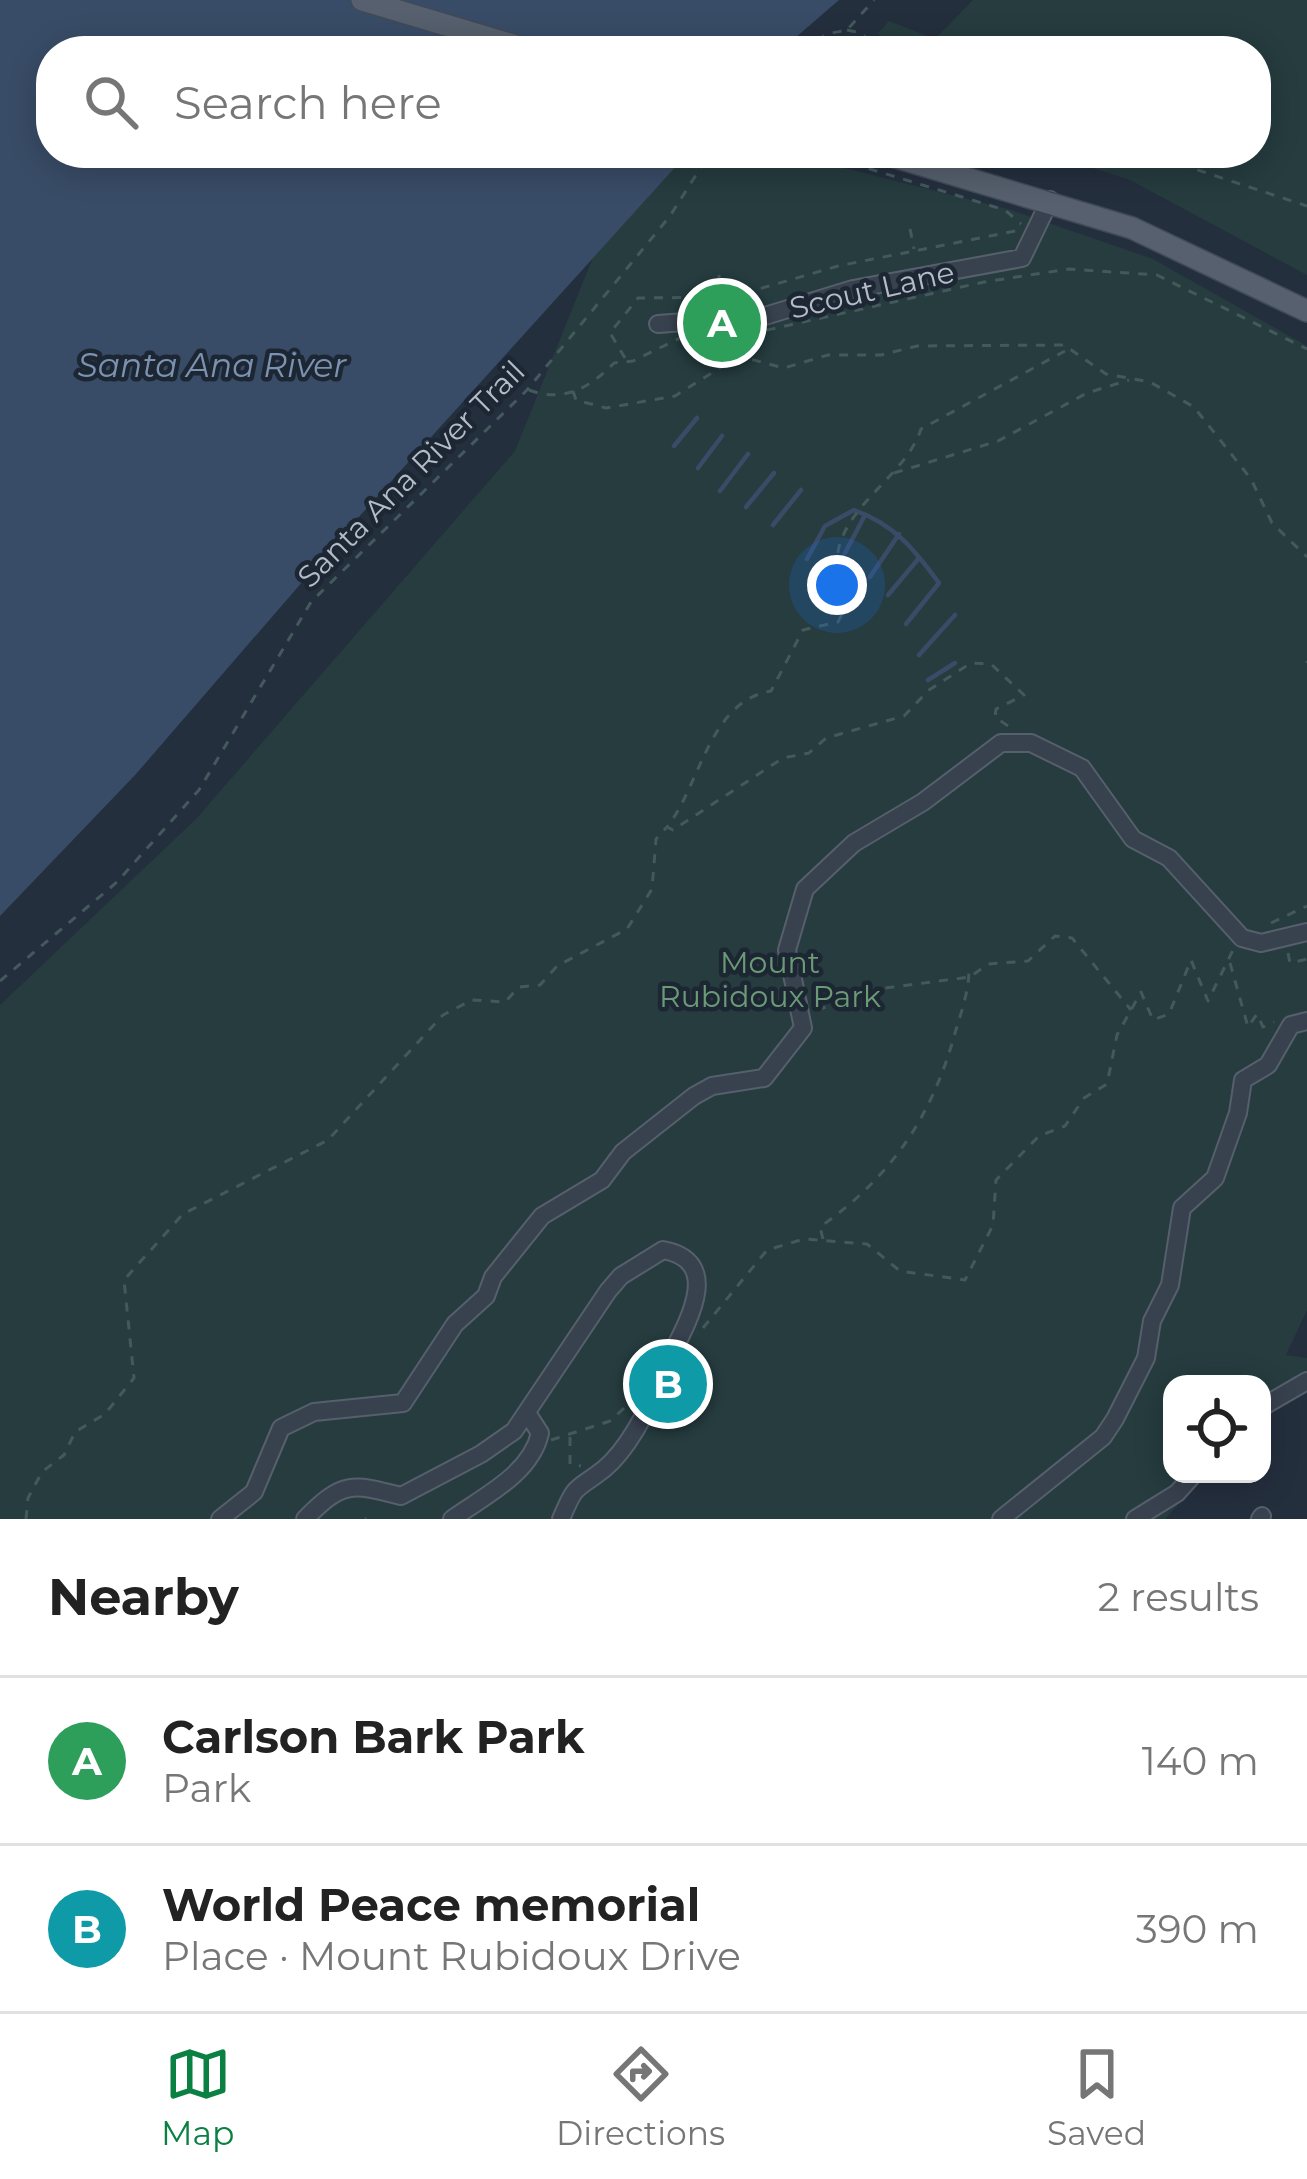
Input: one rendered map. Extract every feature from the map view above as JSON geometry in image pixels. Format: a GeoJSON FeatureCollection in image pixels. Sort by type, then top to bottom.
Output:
{"type":"FeatureCollection","features":[{"type":"Feature","properties":{"kind":"main road"},"geometry":{"type":"LineString","coordinates":[[362,0],[482,36]]}},
{"type":"Feature","properties":{"kind":"main road"},"geometry":{"type":"LineString","coordinates":[[936,168],[1132,228],[1307,311]]}},
{"type":"Feature","properties":{"kind":"street","name":"Scout Lane"},"geometry":{"type":"LineString","coordinates":[[658,324],[765,316],[853,289],[1022,258],[1050,200]]}},
{"type":"Feature","properties":{"kind":"street"},"geometry":{"type":"LineString","coordinates":[[220,1519],[254,1492],[281,1428],[333,1408],[403,1403],[455,1324],[487,1296],[493,1277],[542,1216],[602,1180],[623,1152],[694,1096],[712,1086],[764,1078],[803,1028],[804,1014],[788,950],[805,889],[854,844],[923,802],[1001,742],[1031,743],[1082,769],[1132,839],[1169,858],[1222,920],[1246,938],[1277,940],[1307,932]]}},
{"type":"Feature","properties":{"kind":"street"},"geometry":{"type":"LineString","coordinates":[[1001,1519],[1102,1438],[1115,1419],[1146,1358],[1151,1321],[1170,1285],[1182,1208],[1215,1178],[1243,1080],[1268,1066],[1288,1029],[1307,1021]]}},
{"type":"Feature","properties":{"kind":"street"},"geometry":{"type":"LineString","coordinates":[[305,1519],[346,1486],[364,1484],[401,1496],[502,1440],[527,1412],[544,1378],[621,1276],[663,1250],[680,1253],[694,1269],[697,1296],[692,1319],[636,1427],[604,1468],[585,1477],[572,1491],[561,1519]]}},
{"type":"Feature","properties":{"kind":"street"},"geometry":{"type":"LineString","coordinates":[[1271,1402],[1307,1381]]}},
{"type":"Feature","properties":{"kind":"street"},"geometry":{"type":"LineString","coordinates":[[452,1519],[522,1468],[540,1433],[527,1412]]}},
{"type":"Feature","properties":{"kind":"street"},"geometry":{"type":"LineString","coordinates":[[1136,1519],[1186,1483]]}},
{"type":"Feature","properties":{"kind":"path"},"geometry":{"type":"LineString","coordinates":[[847,30],[874,0]]}},
{"type":"Feature","properties":{"kind":"path"},"geometry":{"type":"LineString","coordinates":[[823,36],[847,30],[864,36]]}},
{"type":"Feature","properties":{"kind":"path","name":"Santa Ana River Trail"},"geometry":{"type":"LineString","coordinates":[[0,981],[117,882],[199,790],[329,580],[527,390],[670,217],[701,168]]}},
{"type":"Feature","properties":{"kind":"path"},"geometry":{"type":"LineString","coordinates":[[626,360],[610,333],[638,298],[722,297],[1023,230],[1018,217],[1004,211],[866,168]]}},
{"type":"Feature","properties":{"kind":"path"},"geometry":{"type":"LineString","coordinates":[[1185,168],[1307,206]]}},
{"type":"Feature","properties":{"kind":"path"},"geometry":{"type":"LineString","coordinates":[[910,229],[914,251]]}},
{"type":"Feature","properties":{"kind":"path"},"geometry":{"type":"LineString","coordinates":[[745,332],[755,336],[901,299],[1069,269],[1157,275],[1307,350]]}},
{"type":"Feature","properties":{"kind":"path"},"geometry":{"type":"LineString","coordinates":[[719,275],[722,297]]}},
{"type":"Feature","properties":{"kind":"path"},"geometry":{"type":"LineString","coordinates":[[527,390],[551,398],[573,392],[626,360],[696,337]]}},
{"type":"Feature","properties":{"kind":"path"},"geometry":{"type":"LineString","coordinates":[[573,392],[576,400],[606,408],[676,397],[746,358],[784,368],[828,355],[881,355],[916,346],[1046,344],[1064,345],[1065,351]]}},
{"type":"Feature","properties":{"kind":"path"},"geometry":{"type":"LineString","coordinates":[[1065,351],[1106,374],[1169,391],[1194,407],[1250,478],[1272,524],[1307,557]]}},
{"type":"Feature","properties":{"kind":"path"},"geometry":{"type":"LineString","coordinates":[[26,1519],[28,1498],[42,1472],[64,1455],[75,1432],[105,1414],[134,1378],[124,1280],[177,1220],[328,1140],[443,1015],[472,1000],[505,1002],[519,986],[540,985],[557,966],[627,929],[652,889],[656,839],[679,812],[696,764],[753,694],[771,691],[803,630],[838,622],[846,608],[838,548],[888,475],[914,450],[921,429],[1065,351]]}},
{"type":"Feature","properties":{"kind":"path"},"geometry":{"type":"LineString","coordinates":[[888,475],[998,440],[1068,401],[1131,379]]}},
{"type":"Feature","properties":{"kind":"path"},"geometry":{"type":"LineString","coordinates":[[667,827],[673,830],[783,758],[809,753],[826,738],[904,716],[929,690],[971,663],[991,664],[1019,685],[1024,695],[996,709],[995,716],[1016,731]]}},
{"type":"Feature","properties":{"kind":"path"},"geometry":{"type":"LineString","coordinates":[[1307,907],[1271,923],[1290,963],[1307,959]]}},
{"type":"Feature","properties":{"kind":"path"},"geometry":{"type":"LineString","coordinates":[[804,1014],[878,989],[970,977],[988,964],[1028,961],[1055,936],[1072,938],[1131,1010]]}},
{"type":"Feature","properties":{"kind":"path"},"geometry":{"type":"LineString","coordinates":[[692,1343],[739,1277],[767,1250],[804,1239],[866,1244],[900,1271],[965,1280],[993,1226],[996,1180],[1039,1136],[1065,1126],[1084,1097],[1107,1084],[1117,1036],[1141,992],[1153,1020],[1168,1014],[1191,960],[1208,1001],[1233,948],[1246,938]]}},
{"type":"Feature","properties":{"kind":"path"},"geometry":{"type":"LineString","coordinates":[[1229,961],[1248,1027],[1257,1014],[1263,1027],[1281,1016],[1288,1029]]}},
{"type":"Feature","properties":{"kind":"path"},"geometry":{"type":"LineString","coordinates":[[824,1240],[820,1227],[875,1185],[914,1134],[944,1072],[969,969]]}},
{"type":"Feature","properties":{"kind":"path"},"geometry":{"type":"LineString","coordinates":[[538,1443],[570,1437],[626,1410],[656,1381]]}},
{"type":"Feature","properties":{"kind":"path"},"geometry":{"type":"LineString","coordinates":[[570,1437],[570,1464],[584,1467],[585,1477]]}},
{"type":"Feature","properties":{"kind":"green space"},"geometry":{"type":"Polygon","coordinates":[[[973,0],[1307,0],[1307,275],[1130,180],[1093,168],[1271,168],[1271,36],[938,36],[973,0]]]}},
{"type":"Feature","properties":{"kind":"green space"},"geometry":{"type":"Polygon","coordinates":[[[889,21],[927,36],[881,36],[878,33],[889,21]]]}},
{"type":"Feature","properties":{"kind":"green space","name":"Mount Rubidoux Park"},"geometry":{"type":"Polygon","coordinates":[[[629,168],[844,168],[1011,210],[1153,259],[1307,346],[1307,1310],[1286,1355],[1307,1358],[1307,1391],[1271,1410],[1271,1375],[1163,1375],[1163,1483],[1198,1483],[1165,1519],[0,1519],[0,1005],[196,819],[515,451],[629,168]]]}},
{"type":"Feature","properties":{"kind":"water","name":"Santa Ana River"},"geometry":{"type":"Polygon","coordinates":[[[0,0],[839,0],[797,36],[36,36],[36,168],[674,168],[348,529],[136,774],[0,916],[0,0]]]}},
{"type":"Feature","properties":{"kind":"waterway"},"geometry":{"type":"LineString","coordinates":[[674,446],[697,418]]}},
{"type":"Feature","properties":{"kind":"waterway"},"geometry":{"type":"LineString","coordinates":[[698,468],[722,436]]}},
{"type":"Feature","properties":{"kind":"waterway"},"geometry":{"type":"LineString","coordinates":[[720,491],[748,454]]}},
{"type":"Feature","properties":{"kind":"waterway"},"geometry":{"type":"LineString","coordinates":[[746,507],[774,473]]}},
{"type":"Feature","properties":{"kind":"waterway"},"geometry":{"type":"LineString","coordinates":[[773,525],[801,490]]}},
{"type":"Feature","properties":{"kind":"waterway"},"geometry":{"type":"LineString","coordinates":[[807,559],[825,526],[854,510],[881,523],[912,549],[939,583],[906,624]]}},
{"type":"Feature","properties":{"kind":"waterway"},"geometry":{"type":"LineString","coordinates":[[845,553],[865,515]]}},
{"type":"Feature","properties":{"kind":"waterway"},"geometry":{"type":"LineString","coordinates":[[870,577],[899,534]]}},
{"type":"Feature","properties":{"kind":"waterway"},"geometry":{"type":"LineString","coordinates":[[888,595],[919,558]]}},
{"type":"Feature","properties":{"kind":"waterway"},"geometry":{"type":"LineString","coordinates":[[919,655],[955,615]]}},
{"type":"Feature","properties":{"kind":"waterway"},"geometry":{"type":"LineString","coordinates":[[928,680],[955,663]]}},
{"type":"Feature","properties":{"kind":"place","name":"Carlson Bark Park"},"geometry":{"type":"Point","coordinates":[722,323]}},
{"type":"Feature","properties":{"kind":"place","name":"World Peace memorial"},"geometry":{"type":"Point","coordinates":[668,1384]}}]}
